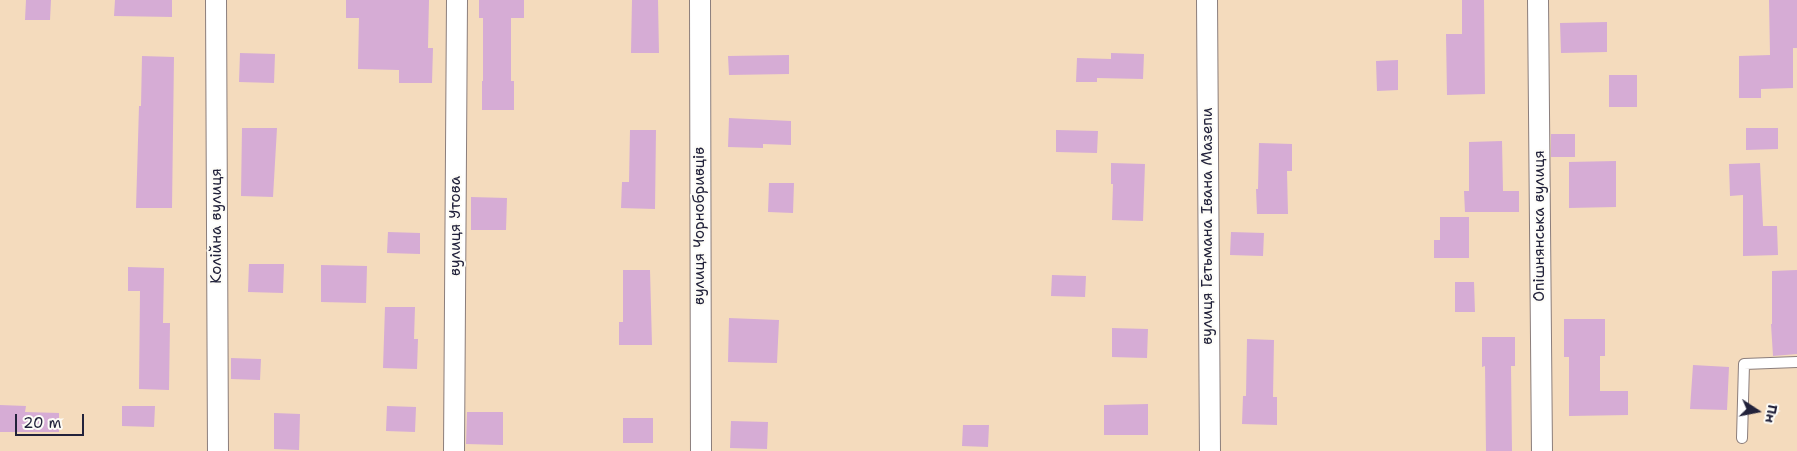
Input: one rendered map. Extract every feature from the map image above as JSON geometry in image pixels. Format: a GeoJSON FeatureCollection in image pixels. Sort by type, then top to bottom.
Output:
{"type":"FeatureCollection","features":[{"type":"Feature","properties":{"kind":"street","name":"Колійна вулиця"},"geometry":{"type":"LineString","coordinates":[[216,0],[218,451]]}},
{"type":"Feature","properties":{"kind":"street","name":"вулиця Утова"},"geometry":{"type":"LineString","coordinates":[[454,451],[457,0]]}},
{"type":"Feature","properties":{"kind":"street","name":"вулиця Чорнобривців"},"geometry":{"type":"LineString","coordinates":[[700,0],[701,451]]}},
{"type":"Feature","properties":{"kind":"street","name":"вулиця Гетьмана Івана Мазепи"},"geometry":{"type":"LineString","coordinates":[[1206,0],[1210,451]]}},
{"type":"Feature","properties":{"kind":"street","name":"Опішнянська вулиця"},"geometry":{"type":"LineString","coordinates":[[1538,0],[1542,451]]}},
{"type":"Feature","properties":{"kind":"lane"},"geometry":{"type":"LineString","coordinates":[[1742,438],[1744,364],[1797,362]]}},
{"type":"Feature","properties":{"kind":"building"},"geometry":{"type":"Polygon","coordinates":[[[26,0],[51,0],[50,20],[25,20],[26,0]]]}},
{"type":"Feature","properties":{"kind":"building"},"geometry":{"type":"Polygon","coordinates":[[[115,0],[172,0],[172,17],[114,16],[115,0]]]}},
{"type":"Feature","properties":{"kind":"building"},"geometry":{"type":"Polygon","coordinates":[[[346,0],[429,0],[428,48],[433,48],[432,83],[399,83],[399,70],[358,69],[359,18],[346,18],[346,0]]]}},
{"type":"Feature","properties":{"kind":"building"},"geometry":{"type":"Polygon","coordinates":[[[479,0],[524,0],[524,18],[511,18],[511,81],[514,81],[514,110],[482,110],[483,18],[479,18],[479,0]]]}},
{"type":"Feature","properties":{"kind":"building"},"geometry":{"type":"Polygon","coordinates":[[[632,0],[658,0],[659,53],[631,53],[632,0]]]}},
{"type":"Feature","properties":{"kind":"building"},"geometry":{"type":"Polygon","coordinates":[[[1462,0],[1484,0],[1485,94],[1447,95],[1446,34],[1462,34],[1462,0]]]}},
{"type":"Feature","properties":{"kind":"building"},"geometry":{"type":"Polygon","coordinates":[[[1769,0],[1797,0],[1797,48],[1793,48],[1793,88],[1761,89],[1761,98],[1739,98],[1739,56],[1770,55],[1769,0]]]}},
{"type":"Feature","properties":{"kind":"building"},"geometry":{"type":"Polygon","coordinates":[[[1607,22],[1607,52],[1561,53],[1560,23],[1607,22]]]}},
{"type":"Feature","properties":{"kind":"building"},"geometry":{"type":"Polygon","coordinates":[[[240,53],[275,54],[274,83],[239,82],[240,53]]]}},
{"type":"Feature","properties":{"kind":"building"},"geometry":{"type":"Polygon","coordinates":[[[1111,53],[1144,54],[1143,79],[1097,78],[1097,82],[1076,82],[1077,58],[1111,59],[1111,53]]]}},
{"type":"Feature","properties":{"kind":"building"},"geometry":{"type":"Polygon","coordinates":[[[789,55],[789,74],[729,75],[728,56],[789,55]]]}},
{"type":"Feature","properties":{"kind":"building"},"geometry":{"type":"Polygon","coordinates":[[[142,56],[174,57],[172,208],[136,208],[142,56]]]}},
{"type":"Feature","properties":{"kind":"building"},"geometry":{"type":"Polygon","coordinates":[[[1398,60],[1398,90],[1377,91],[1376,61],[1398,60]]]}},
{"type":"Feature","properties":{"kind":"building"},"geometry":{"type":"Polygon","coordinates":[[[1609,75],[1637,75],[1637,107],[1609,107],[1609,75]]]}},
{"type":"Feature","properties":{"kind":"building"},"geometry":{"type":"Polygon","coordinates":[[[729,118],[791,121],[791,145],[763,144],[763,148],[728,147],[729,118]]]}},
{"type":"Feature","properties":{"kind":"building"},"geometry":{"type":"Polygon","coordinates":[[[242,128],[277,128],[273,197],[241,196],[242,128]]]}},
{"type":"Feature","properties":{"kind":"building"},"geometry":{"type":"Polygon","coordinates":[[[1746,128],[1778,128],[1778,149],[1746,150],[1746,128]]]}},
{"type":"Feature","properties":{"kind":"building"},"geometry":{"type":"Polygon","coordinates":[[[630,130],[656,130],[655,209],[621,208],[622,182],[629,182],[630,130]]]}},
{"type":"Feature","properties":{"kind":"building"},"geometry":{"type":"Polygon","coordinates":[[[1056,130],[1098,131],[1097,153],[1056,152],[1056,130]]]}},
{"type":"Feature","properties":{"kind":"building"},"geometry":{"type":"Polygon","coordinates":[[[1551,134],[1575,134],[1575,157],[1551,157],[1551,134]]]}},
{"type":"Feature","properties":{"kind":"building"},"geometry":{"type":"Polygon","coordinates":[[[1502,141],[1503,191],[1519,191],[1519,212],[1465,212],[1464,191],[1469,191],[1469,142],[1502,141]]]}},
{"type":"Feature","properties":{"kind":"building"},"geometry":{"type":"Polygon","coordinates":[[[1259,143],[1292,144],[1292,171],[1287,171],[1288,214],[1257,214],[1256,189],[1258,189],[1259,143]]]}},
{"type":"Feature","properties":{"kind":"building"},"geometry":{"type":"Polygon","coordinates":[[[1616,161],[1616,207],[1569,208],[1569,162],[1616,161]]]}},
{"type":"Feature","properties":{"kind":"building"},"geometry":{"type":"Polygon","coordinates":[[[1111,163],[1145,164],[1143,221],[1112,220],[1113,184],[1111,184],[1111,163]]]}},
{"type":"Feature","properties":{"kind":"building"},"geometry":{"type":"Polygon","coordinates":[[[1760,163],[1763,226],[1777,226],[1778,255],[1743,256],[1743,195],[1730,196],[1729,164],[1760,163]]]}},
{"type":"Feature","properties":{"kind":"building"},"geometry":{"type":"Polygon","coordinates":[[[769,183],[794,183],[793,213],[768,212],[769,183]]]}},
{"type":"Feature","properties":{"kind":"building"},"geometry":{"type":"Polygon","coordinates":[[[471,197],[507,198],[506,230],[471,230],[471,197]]]}},
{"type":"Feature","properties":{"kind":"building"},"geometry":{"type":"Polygon","coordinates":[[[1440,217],[1469,217],[1469,258],[1434,258],[1434,240],[1440,240],[1440,217]]]}},
{"type":"Feature","properties":{"kind":"building"},"geometry":{"type":"Polygon","coordinates":[[[388,232],[420,233],[420,254],[387,253],[388,232]]]}},
{"type":"Feature","properties":{"kind":"building"},"geometry":{"type":"Polygon","coordinates":[[[1231,232],[1264,233],[1263,256],[1230,255],[1231,232]]]}},
{"type":"Feature","properties":{"kind":"building"},"geometry":{"type":"Polygon","coordinates":[[[249,264],[284,264],[283,293],[248,292],[249,264]]]}},
{"type":"Feature","properties":{"kind":"building"},"geometry":{"type":"Polygon","coordinates":[[[321,265],[367,266],[366,303],[321,302],[321,265]]]}},
{"type":"Feature","properties":{"kind":"building"},"geometry":{"type":"Polygon","coordinates":[[[128,267],[164,268],[163,323],[170,323],[169,390],[139,389],[140,291],[128,291],[128,267]]]}},
{"type":"Feature","properties":{"kind":"building"},"geometry":{"type":"Polygon","coordinates":[[[623,270],[650,270],[652,345],[619,345],[619,322],[623,322],[623,270]]]}},
{"type":"Feature","properties":{"kind":"building"},"geometry":{"type":"Polygon","coordinates":[[[1797,270],[1797,354],[1773,356],[1771,324],[1772,271],[1797,270]]]}},
{"type":"Feature","properties":{"kind":"building"},"geometry":{"type":"Polygon","coordinates":[[[1052,275],[1086,276],[1085,297],[1051,296],[1052,275]]]}},
{"type":"Feature","properties":{"kind":"building"},"geometry":{"type":"Polygon","coordinates":[[[1455,282],[1474,282],[1475,312],[1455,312],[1455,282]]]}},
{"type":"Feature","properties":{"kind":"building"},"geometry":{"type":"Polygon","coordinates":[[[385,307],[415,307],[414,339],[418,339],[417,369],[383,368],[385,307]]]}},
{"type":"Feature","properties":{"kind":"building"},"geometry":{"type":"Polygon","coordinates":[[[729,318],[779,320],[777,363],[728,362],[729,318]]]}},
{"type":"Feature","properties":{"kind":"building"},"geometry":{"type":"Polygon","coordinates":[[[1564,319],[1605,319],[1605,356],[1600,356],[1600,391],[1628,391],[1628,415],[1569,416],[1569,357],[1564,357],[1564,319]]]}},
{"type":"Feature","properties":{"kind":"building"},"geometry":{"type":"Polygon","coordinates":[[[1112,328],[1148,329],[1147,358],[1112,357],[1112,328]]]}},
{"type":"Feature","properties":{"kind":"building"},"geometry":{"type":"Polygon","coordinates":[[[1482,337],[1515,337],[1515,366],[1511,366],[1512,451],[1486,451],[1485,366],[1482,367],[1482,337]]]}},
{"type":"Feature","properties":{"kind":"building"},"geometry":{"type":"Polygon","coordinates":[[[1247,339],[1274,340],[1273,397],[1277,397],[1277,425],[1242,424],[1243,396],[1246,396],[1247,339]]]}},
{"type":"Feature","properties":{"kind":"building"},"geometry":{"type":"Polygon","coordinates":[[[231,358],[261,359],[260,380],[231,379],[231,358]]]}},
{"type":"Feature","properties":{"kind":"building"},"geometry":{"type":"Polygon","coordinates":[[[1693,365],[1729,367],[1727,410],[1690,409],[1693,365]]]}},
{"type":"Feature","properties":{"kind":"building"},"geometry":{"type":"Polygon","coordinates":[[[1148,404],[1148,435],[1104,435],[1104,405],[1148,404]]]}},
{"type":"Feature","properties":{"kind":"building"},"geometry":{"type":"Polygon","coordinates":[[[0,405],[26,406],[25,412],[59,413],[59,432],[0,432],[0,405]]]}},
{"type":"Feature","properties":{"kind":"building"},"geometry":{"type":"Polygon","coordinates":[[[122,406],[155,406],[154,427],[122,426],[122,406]]]}},
{"type":"Feature","properties":{"kind":"building"},"geometry":{"type":"Polygon","coordinates":[[[387,406],[416,407],[415,432],[386,431],[387,406]]]}},
{"type":"Feature","properties":{"kind":"building"},"geometry":{"type":"Polygon","coordinates":[[[467,412],[503,412],[503,445],[466,444],[467,412]]]}},
{"type":"Feature","properties":{"kind":"building"},"geometry":{"type":"Polygon","coordinates":[[[274,413],[300,414],[299,450],[274,449],[274,413]]]}},
{"type":"Feature","properties":{"kind":"building"},"geometry":{"type":"Polygon","coordinates":[[[623,418],[653,418],[653,443],[623,443],[623,418]]]}},
{"type":"Feature","properties":{"kind":"building"},"geometry":{"type":"Polygon","coordinates":[[[731,421],[768,422],[767,449],[730,448],[731,421]]]}},
{"type":"Feature","properties":{"kind":"building"},"geometry":{"type":"Polygon","coordinates":[[[963,425],[989,425],[988,447],[962,446],[963,425]]]}}]}
